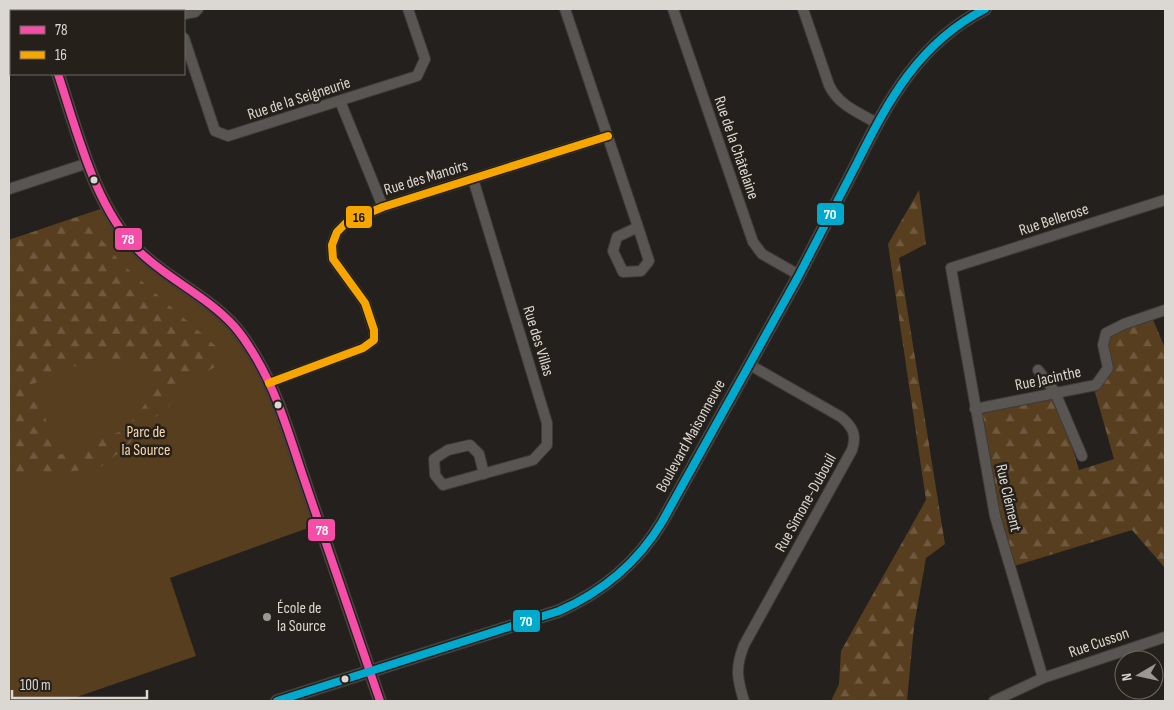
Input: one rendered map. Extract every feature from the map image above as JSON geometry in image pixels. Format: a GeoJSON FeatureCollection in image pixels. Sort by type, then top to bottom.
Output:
{"type":"FeatureCollection","features":[{"type":"Feature","properties":{"kind":"street"},"geometry":{"type":"LineString","coordinates":[[185,14],[195,12],[198,9]]}},
{"type":"Feature","properties":{"kind":"street","name":"Rue de la Seigneurie"},"geometry":{"type":"LineString","coordinates":[[185,41],[215,132],[228,136],[417,76],[426,59],[408,9]]}},
{"type":"Feature","properties":{"kind":"street"},"geometry":{"type":"LineString","coordinates":[[566,9],[638,227],[649,261],[641,271],[623,272],[612,251],[617,237],[638,227]]}},
{"type":"Feature","properties":{"kind":"street","name":"Rue de la Châtelaine"},"geometry":{"type":"LineString","coordinates":[[673,9],[753,242],[762,254],[799,275]]}},
{"type":"Feature","properties":{"kind":"street"},"geometry":{"type":"LineString","coordinates":[[803,9],[835,95],[842,102],[877,122]]}},
{"type":"Feature","properties":{"kind":"street","name":"Boulevard Maisonneuve"},"geometry":{"type":"LineString","coordinates":[[277,701],[560,611],[580,601],[610,581],[636,558],[656,532],[750,365],[799,275],[877,122],[904,79],[934,44],[958,24],[985,9]]}},
{"type":"Feature","properties":{"kind":"street"},"geometry":{"type":"LineString","coordinates":[[58,75],[88,163],[108,211],[129,241],[147,259],[205,301],[233,325],[257,359],[270,384],[380,701]]}},
{"type":"Feature","properties":{"kind":"street"},"geometry":{"type":"LineString","coordinates":[[340,102],[384,206]]}},
{"type":"Feature","properties":{"kind":"street","name":"Rue des Manoirs"},"geometry":{"type":"LineString","coordinates":[[270,384],[363,348],[374,340],[374,330],[365,304],[333,259],[332,245],[337,232],[347,222],[384,206],[608,136]]}},
{"type":"Feature","properties":{"kind":"street"},"geometry":{"type":"LineString","coordinates":[[9,189],[88,163]]}},
{"type":"Feature","properties":{"kind":"street","name":"Rue des Villas"},"geometry":{"type":"LineString","coordinates":[[473,179],[547,423],[547,445],[533,460],[484,474],[443,485],[435,475],[434,459],[448,450],[470,445],[479,454],[484,474]]}},
{"type":"Feature","properties":{"kind":"street","name":"Rue Bellerose"},"geometry":{"type":"LineString","coordinates":[[951,268],[1165,200]]}},
{"type":"Feature","properties":{"kind":"street","name":"Rue Clément"},"geometry":{"type":"LineString","coordinates":[[951,268],[995,516],[1043,678]]}},
{"type":"Feature","properties":{"kind":"street","name":"Rue Jacinthe"},"geometry":{"type":"LineString","coordinates":[[975,409],[1096,385],[1108,368],[1102,345],[1106,333],[1124,324],[1165,310]]}},
{"type":"Feature","properties":{"kind":"street","name":"Rue Simone-Dubouil"},"geometry":{"type":"LineString","coordinates":[[744,701],[737,670],[744,645],[852,450],[855,438],[852,428],[841,417],[750,365]]}},
{"type":"Feature","properties":{"kind":"street"},"geometry":{"type":"LineString","coordinates":[[1038,370],[1055,393],[1082,456]]}},
{"type":"Feature","properties":{"kind":"street","name":"Rue Cusson"},"geometry":{"type":"LineString","coordinates":[[1043,678],[1165,637]]}},
{"type":"Feature","properties":{"kind":"street"},"geometry":{"type":"LineString","coordinates":[[994,701],[1043,678]]}},
{"type":"Feature","properties":{"kind":"green space"},"geometry":{"type":"Polygon","coordinates":[[[919,190],[926,244],[899,258],[945,544],[926,558],[914,626],[907,701],[831,701],[839,684],[841,651],[926,500],[888,244],[919,190]]]}},
{"type":"Feature","properties":{"kind":"green space","name":"Parc de la Source"},"geometry":{"type":"Polygon","coordinates":[[[106,207],[119,227],[205,301],[264,370],[319,524],[170,578],[196,656],[65,701],[9,701],[9,240],[106,207]]]}},
{"type":"Feature","properties":{"kind":"green space"},"geometry":{"type":"Polygon","coordinates":[[[77,217],[96,233],[121,263],[219,349],[220,364],[176,390],[169,406],[145,426],[127,446],[101,467],[63,473],[9,476],[9,240],[77,217]],[[89,360],[33,384],[59,455],[119,432],[132,421],[155,391],[155,378],[148,367],[126,362],[89,360]]]}},
{"type":"Feature","properties":{"kind":"green space"},"geometry":{"type":"Polygon","coordinates":[[[1151,315],[1165,348],[1165,568],[1132,530],[1014,566],[995,519],[975,409],[1057,395],[1079,470],[1114,459],[1093,385],[1108,366],[1107,333],[1151,315]]]}},
{"type":"Feature","properties":{"kind":"transit line","name":"70"},"geometry":{"type":"LineString","coordinates":[[277,701],[559,611],[590,595],[630,563],[662,522],[798,277],[869,139],[894,95],[908,75],[942,38],[985,9]]}},
{"type":"Feature","properties":{"kind":"transit line","name":"78"},"geometry":{"type":"LineString","coordinates":[[58,75],[80,144],[110,213],[139,251],[212,306],[234,326],[253,352],[263,371],[283,416],[380,701]]}},
{"type":"Feature","properties":{"kind":"transit line","name":"16"},"geometry":{"type":"LineString","coordinates":[[269,383],[363,348],[374,340],[374,330],[365,303],[333,259],[332,245],[337,232],[347,222],[383,207],[608,136]]}},
{"type":"Feature","properties":{"kind":"place","name":"École de la Source"},"geometry":{"type":"Point","coordinates":[267,617]}}]}
